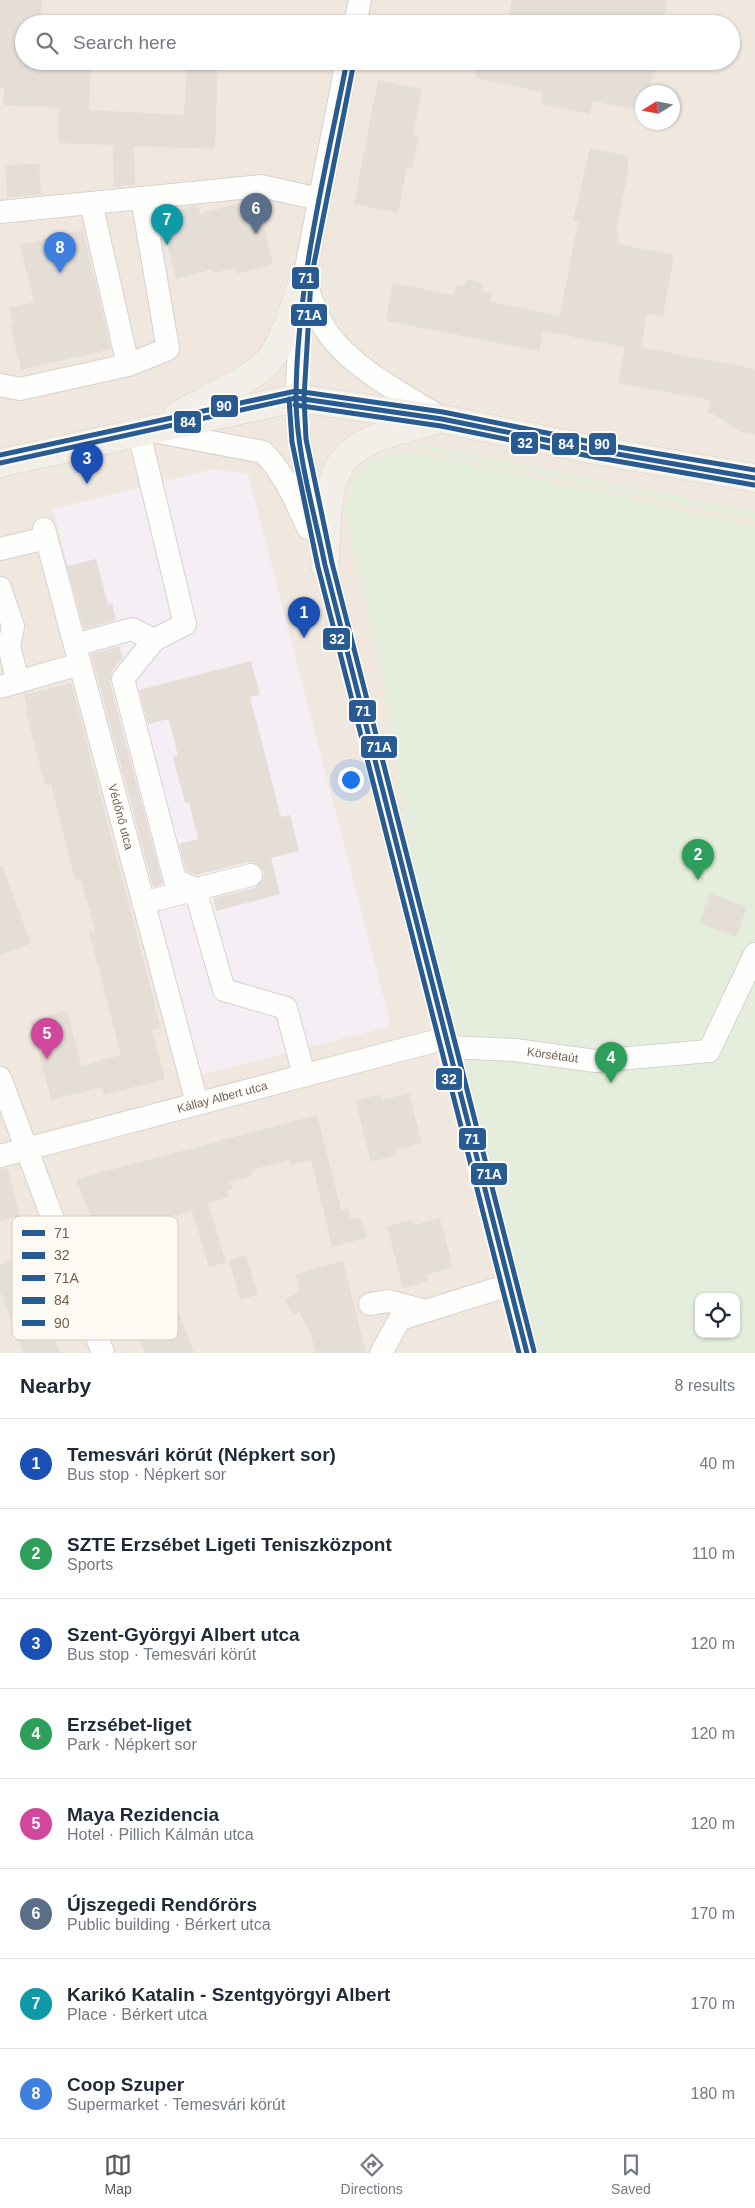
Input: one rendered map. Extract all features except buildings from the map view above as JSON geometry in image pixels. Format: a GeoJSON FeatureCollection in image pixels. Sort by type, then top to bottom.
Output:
{"type":"FeatureCollection","features":[{"type":"Feature","properties":{"kind":"main road"},"geometry":{"type":"LineString","coordinates":[[145,431],[260,370],[271,359],[284,333],[304,278]]}},
{"type":"Feature","properties":{"kind":"main road"},"geometry":{"type":"LineString","coordinates":[[0,464],[296,398],[442,419],[600,451],[755,478]]}},
{"type":"Feature","properties":{"kind":"main road"},"geometry":{"type":"LineString","coordinates":[[325,565],[330,496],[335,477],[343,460],[359,448],[381,436],[442,419]]}},
{"type":"Feature","properties":{"kind":"street"},"geometry":{"type":"LineString","coordinates":[[357,15],[360,0]]}},
{"type":"Feature","properties":{"kind":"street"},"geometry":{"type":"LineString","coordinates":[[346,70],[304,278],[296,398],[300,440],[325,565],[527,1353]]}},
{"type":"Feature","properties":{"kind":"street"},"geometry":{"type":"LineString","coordinates":[[0,212],[261,186],[319,199]]}},
{"type":"Feature","properties":{"kind":"street"},"geometry":{"type":"LineString","coordinates":[[0,385],[20,389],[128,365],[168,349],[142,198]]}},
{"type":"Feature","properties":{"kind":"street"},"geometry":{"type":"LineString","coordinates":[[91,203],[128,365]]}},
{"type":"Feature","properties":{"kind":"street"},"geometry":{"type":"LineString","coordinates":[[304,278],[315,311],[334,341],[354,361],[442,419]]}},
{"type":"Feature","properties":{"kind":"street"},"geometry":{"type":"LineString","coordinates":[[196,889],[174,880],[123,678],[154,640],[185,624],[145,431],[262,452],[273,462],[288,485],[325,565]]}},
{"type":"Feature","properties":{"kind":"street","name":"Védőnő utca"},"geometry":{"type":"LineString","coordinates":[[0,549],[45,534],[197,1103]]}},
{"type":"Feature","properties":{"kind":"street"},"geometry":{"type":"LineString","coordinates":[[0,588],[13,626],[9,646],[9,684],[132,629],[154,640]]}},
{"type":"Feature","properties":{"kind":"street"},"geometry":{"type":"LineString","coordinates":[[144,903],[251,875]]}},
{"type":"Feature","properties":{"kind":"street"},"geometry":{"type":"LineString","coordinates":[[196,889],[224,990],[286,1008],[304,1075]]}},
{"type":"Feature","properties":{"kind":"street","name":"Körsétaút"},"geometry":{"type":"LineString","coordinates":[[447,1043],[595,1061],[709,1051],[755,954]]}},
{"type":"Feature","properties":{"kind":"street","name":"Kállay Albert utca"},"geometry":{"type":"LineString","coordinates":[[0,1156],[304,1075],[447,1043]]}},
{"type":"Feature","properties":{"kind":"street"},"geometry":{"type":"LineString","coordinates":[[0,1078],[51,1216]]}},
{"type":"Feature","properties":{"kind":"street"},"geometry":{"type":"LineString","coordinates":[[381,1353],[400,1319],[509,1285]]}},
{"type":"Feature","properties":{"kind":"street"},"geometry":{"type":"LineString","coordinates":[[370,1304],[389,1301],[425,1311]]}},
{"type":"Feature","properties":{"kind":"street"},"geometry":{"type":"LineString","coordinates":[[98,1340],[103,1353]]}},
{"type":"Feature","properties":{"kind":"shaded area"},"geometry":{"type":"Polygon","coordinates":[[[0,0],[755,0],[755,1353],[0,1353],[0,0]]]}},
{"type":"Feature","properties":{"kind":"shaded area"},"geometry":{"type":"Polygon","coordinates":[[[213,469],[248,474],[391,1026],[200,1075],[53,509],[213,469]]]}},
{"type":"Feature","properties":{"kind":"green space"},"geometry":{"type":"Polygon","coordinates":[[[422,444],[755,512],[755,520],[426,451],[419,446],[422,444]]]}},
{"type":"Feature","properties":{"kind":"green space"},"geometry":{"type":"Polygon","coordinates":[[[395,454],[420,454],[755,526],[755,1353],[537,1353],[413,869],[384,685],[345,509],[353,481],[372,460],[395,454]]]}},
{"type":"Feature","properties":{"kind":"transit line","name":"71"},"geometry":{"type":"LineString","coordinates":[[345,70],[321,186],[301,312],[296,397],[299,439],[306,481],[325,565],[527,1353]]}},
{"type":"Feature","properties":{"kind":"transit line","name":"71A"},"geometry":{"type":"LineString","coordinates":[[352,70],[311,279],[304,398],[306,439],[332,563],[534,1351]]}},
{"type":"Feature","properties":{"kind":"transit line","name":"90"},"geometry":{"type":"LineString","coordinates":[[0,455],[296,391],[443,412],[601,444],[755,470]]}},
{"type":"Feature","properties":{"kind":"transit line","name":"84"},"geometry":{"type":"LineString","coordinates":[[0,463],[296,398],[442,419],[600,451],[755,478]]}},
{"type":"Feature","properties":{"kind":"transit line","name":"32"},"geometry":{"type":"LineString","coordinates":[[289,399],[292,442],[318,567],[519,1353]]}},
{"type":"Feature","properties":{"kind":"transit line","name":"32"},"geometry":{"type":"LineString","coordinates":[[295,405],[441,426],[599,458],[754,485]]}},
{"type":"Feature","properties":{"kind":"place","name":"Újszegedi Rendőrörs"},"geometry":{"type":"Point","coordinates":[256,234]}},
{"type":"Feature","properties":{"kind":"place","name":"Karikó Katalin - Szentgyörgyi Albert"},"geometry":{"type":"Point","coordinates":[167,245]}},
{"type":"Feature","properties":{"kind":"place","name":"Coop Szuper"},"geometry":{"type":"Point","coordinates":[60,273]}},
{"type":"Feature","properties":{"kind":"place","name":"Szent-Györgyi Albert utca"},"geometry":{"type":"Point","coordinates":[87,484]}},
{"type":"Feature","properties":{"kind":"place","name":"Temesvári körút (Népkert sor)"},"geometry":{"type":"Point","coordinates":[304,638]}},
{"type":"Feature","properties":{"kind":"place","name":"SZTE Erzsébet Ligeti Teniszközpont"},"geometry":{"type":"Point","coordinates":[698,880]}},
{"type":"Feature","properties":{"kind":"place","name":"Maya Rezidencia"},"geometry":{"type":"Point","coordinates":[47,1059]}},
{"type":"Feature","properties":{"kind":"place","name":"Erzsébet-liget"},"geometry":{"type":"Point","coordinates":[611,1083]}}]}
